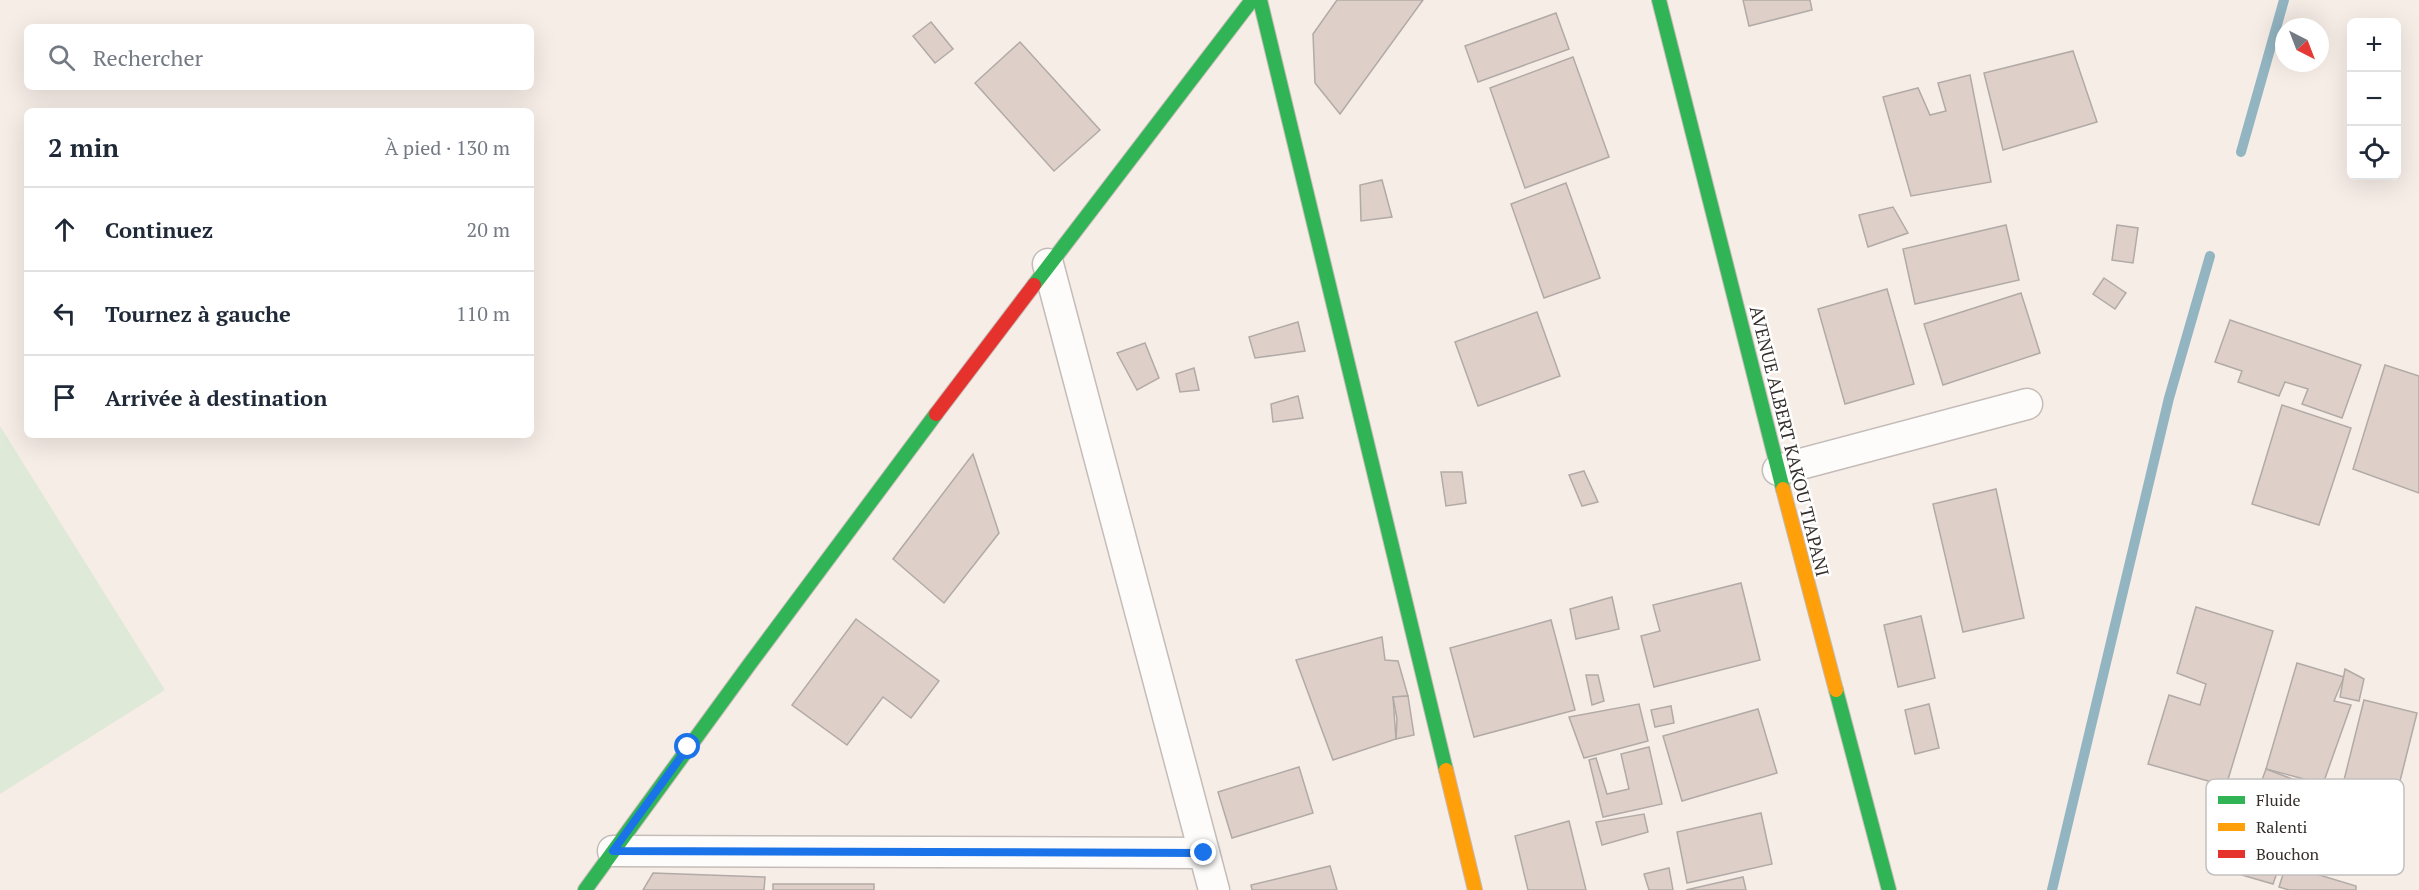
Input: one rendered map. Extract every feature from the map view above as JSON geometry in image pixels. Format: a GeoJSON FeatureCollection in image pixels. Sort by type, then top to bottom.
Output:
{"type":"FeatureCollection","features":[{"type":"Feature","properties":{"kind":"street"},"geometry":{"type":"LineString","coordinates":[[585,890],[688,747],[1048,264],[1252,0]]}},
{"type":"Feature","properties":{"kind":"street"},"geometry":{"type":"LineString","coordinates":[[1260,0],[1475,890]]}},
{"type":"Feature","properties":{"kind":"street","name":"AVENUE ALBERT KAKOU TIAPANI"},"geometry":{"type":"LineString","coordinates":[[1659,0],[1778,470],[1889,890]]}},
{"type":"Feature","properties":{"kind":"street"},"geometry":{"type":"LineString","coordinates":[[1048,264],[1214,890]]}},
{"type":"Feature","properties":{"kind":"street"},"geometry":{"type":"LineString","coordinates":[[1778,470],[2026,404]]}},
{"type":"Feature","properties":{"kind":"street"},"geometry":{"type":"LineString","coordinates":[[613,851],[1204,853]]}},
{"type":"Feature","properties":{"kind":"green space"},"geometry":{"type":"Polygon","coordinates":[[[0,426],[165,690],[0,794],[0,426]]]}},
{"type":"Feature","properties":{"kind":"building"},"geometry":{"type":"Polygon","coordinates":[[[1337,0],[1423,0],[1340,114],[1315,83],[1313,34],[1337,0]]]}},
{"type":"Feature","properties":{"kind":"building"},"geometry":{"type":"Polygon","coordinates":[[[1743,0],[1810,0],[1812,10],[1749,26],[1743,0]]]}},
{"type":"Feature","properties":{"kind":"building"},"geometry":{"type":"Polygon","coordinates":[[[1556,13],[1569,49],[1478,82],[1465,46],[1556,13]]]}},
{"type":"Feature","properties":{"kind":"building"},"geometry":{"type":"Polygon","coordinates":[[[931,22],[953,49],[935,63],[913,36],[931,22]]]}},
{"type":"Feature","properties":{"kind":"building"},"geometry":{"type":"Polygon","coordinates":[[[1020,42],[1100,130],[1054,171],[975,83],[1020,42]]]}},
{"type":"Feature","properties":{"kind":"building"},"geometry":{"type":"Polygon","coordinates":[[[2073,51],[2097,122],[2003,150],[1984,73],[2073,51]]]}},
{"type":"Feature","properties":{"kind":"building"},"geometry":{"type":"Polygon","coordinates":[[[1573,57],[1609,157],[1525,188],[1490,88],[1573,57]]]}},
{"type":"Feature","properties":{"kind":"building"},"geometry":{"type":"Polygon","coordinates":[[[1970,75],[1991,182],[1911,196],[1883,97],[1918,88],[1930,115],[1946,111],[1938,83],[1970,75]]]}},
{"type":"Feature","properties":{"kind":"building"},"geometry":{"type":"Polygon","coordinates":[[[1382,180],[1392,217],[1361,221],[1360,185],[1382,180]]]}},
{"type":"Feature","properties":{"kind":"building"},"geometry":{"type":"Polygon","coordinates":[[[1566,183],[1600,278],[1544,298],[1511,204],[1566,183]]]}},
{"type":"Feature","properties":{"kind":"building"},"geometry":{"type":"Polygon","coordinates":[[[1893,207],[1908,233],[1868,247],[1859,215],[1893,207]]]}},
{"type":"Feature","properties":{"kind":"building"},"geometry":{"type":"Polygon","coordinates":[[[2006,225],[2019,280],[1915,304],[1903,249],[2006,225]]]}},
{"type":"Feature","properties":{"kind":"building"},"geometry":{"type":"Polygon","coordinates":[[[2117,225],[2138,228],[2133,263],[2112,260],[2117,225]]]}},
{"type":"Feature","properties":{"kind":"building"},"geometry":{"type":"Polygon","coordinates":[[[2104,278],[2126,293],[2115,309],[2093,294],[2104,278]]]}},
{"type":"Feature","properties":{"kind":"building"},"geometry":{"type":"Polygon","coordinates":[[[1887,289],[1914,384],[1845,404],[1818,309],[1887,289]]]}},
{"type":"Feature","properties":{"kind":"building"},"geometry":{"type":"Polygon","coordinates":[[[2021,293],[2040,353],[1943,385],[1924,324],[2021,293]]]}},
{"type":"Feature","properties":{"kind":"building"},"geometry":{"type":"Polygon","coordinates":[[[1537,312],[1560,376],[1478,406],[1455,342],[1537,312]]]}},
{"type":"Feature","properties":{"kind":"building"},"geometry":{"type":"Polygon","coordinates":[[[2230,320],[2361,365],[2342,418],[2302,404],[2308,389],[2285,382],[2279,396],[2238,382],[2242,371],[2215,362],[2230,320]]]}},
{"type":"Feature","properties":{"kind":"building"},"geometry":{"type":"Polygon","coordinates":[[[1298,322],[1305,351],[1255,358],[1249,337],[1298,322]]]}},
{"type":"Feature","properties":{"kind":"building"},"geometry":{"type":"Polygon","coordinates":[[[1145,343],[1159,378],[1137,390],[1117,353],[1145,343]]]}},
{"type":"Feature","properties":{"kind":"building"},"geometry":{"type":"Polygon","coordinates":[[[2385,365],[2419,376],[2419,493],[2353,469],[2385,365]]]}},
{"type":"Feature","properties":{"kind":"building"},"geometry":{"type":"Polygon","coordinates":[[[1194,368],[1199,390],[1180,392],[1176,374],[1194,368]]]}},
{"type":"Feature","properties":{"kind":"building"},"geometry":{"type":"Polygon","coordinates":[[[1298,396],[1303,418],[1273,422],[1271,404],[1298,396]]]}},
{"type":"Feature","properties":{"kind":"building"},"geometry":{"type":"Polygon","coordinates":[[[2282,405],[2351,428],[2319,525],[2252,504],[2282,405]]]}},
{"type":"Feature","properties":{"kind":"building"},"geometry":{"type":"Polygon","coordinates":[[[973,454],[999,533],[944,603],[893,559],[973,454]]]}},
{"type":"Feature","properties":{"kind":"building"},"geometry":{"type":"Polygon","coordinates":[[[1584,471],[1598,502],[1582,506],[1569,475],[1584,471]]]}},
{"type":"Feature","properties":{"kind":"building"},"geometry":{"type":"Polygon","coordinates":[[[1441,472],[1462,472],[1466,503],[1446,506],[1441,472]]]}},
{"type":"Feature","properties":{"kind":"building"},"geometry":{"type":"Polygon","coordinates":[[[1996,489],[2024,618],[1963,632],[1933,504],[1996,489]]]}},
{"type":"Feature","properties":{"kind":"building"},"geometry":{"type":"Polygon","coordinates":[[[1741,583],[1760,660],[1654,687],[1641,636],[1660,631],[1653,605],[1741,583]]]}},
{"type":"Feature","properties":{"kind":"building"},"geometry":{"type":"Polygon","coordinates":[[[1612,597],[1619,629],[1576,639],[1570,609],[1612,597]]]}},
{"type":"Feature","properties":{"kind":"building"},"geometry":{"type":"Polygon","coordinates":[[[2196,607],[2273,631],[2228,779],[2206,780],[2148,764],[2169,695],[2200,705],[2206,684],[2177,673],[2196,607]]]}},
{"type":"Feature","properties":{"kind":"building"},"geometry":{"type":"Polygon","coordinates":[[[1921,616],[1935,678],[1898,687],[1884,625],[1921,616]]]}},
{"type":"Feature","properties":{"kind":"building"},"geometry":{"type":"Polygon","coordinates":[[[856,619],[939,681],[911,718],[883,697],[847,745],[792,705],[856,619]]]}},
{"type":"Feature","properties":{"kind":"building"},"geometry":{"type":"Polygon","coordinates":[[[1551,620],[1575,710],[1474,737],[1450,648],[1551,620]]]}},
{"type":"Feature","properties":{"kind":"building"},"geometry":{"type":"Polygon","coordinates":[[[1382,637],[1385,660],[1398,661],[1408,696],[1393,697],[1396,739],[1333,760],[1296,660],[1382,637]]]}},
{"type":"Feature","properties":{"kind":"building"},"geometry":{"type":"Polygon","coordinates":[[[2297,663],[2344,677],[2334,701],[2351,705],[2325,779],[2304,779],[2266,769],[2297,663]]]}},
{"type":"Feature","properties":{"kind":"building"},"geometry":{"type":"Polygon","coordinates":[[[2345,669],[2364,679],[2359,701],[2340,697],[2345,669]]]}},
{"type":"Feature","properties":{"kind":"building"},"geometry":{"type":"Polygon","coordinates":[[[1586,675],[1598,675],[1604,701],[1592,705],[1586,675]]]}},
{"type":"Feature","properties":{"kind":"building"},"geometry":{"type":"Polygon","coordinates":[[[1408,696],[1414,735],[1396,739],[1397,719],[1393,697],[1408,696]]]}},
{"type":"Feature","properties":{"kind":"building"},"geometry":{"type":"Polygon","coordinates":[[[2364,700],[2417,713],[2400,779],[2344,779],[2364,700]]]}},
{"type":"Feature","properties":{"kind":"building"},"geometry":{"type":"Polygon","coordinates":[[[1639,704],[1648,741],[1584,758],[1569,717],[1639,704]]]}},
{"type":"Feature","properties":{"kind":"building"},"geometry":{"type":"Polygon","coordinates":[[[1929,704],[1939,748],[1915,754],[1905,710],[1929,704]]]}},
{"type":"Feature","properties":{"kind":"building"},"geometry":{"type":"Polygon","coordinates":[[[1671,706],[1674,723],[1655,727],[1651,710],[1671,706]]]}},
{"type":"Feature","properties":{"kind":"building"},"geometry":{"type":"Polygon","coordinates":[[[1758,709],[1777,773],[1682,801],[1663,736],[1758,709]]]}},
{"type":"Feature","properties":{"kind":"building"},"geometry":{"type":"Polygon","coordinates":[[[1649,747],[1662,804],[1603,817],[1589,760],[1596,758],[1607,794],[1629,789],[1621,754],[1649,747]]]}},
{"type":"Feature","properties":{"kind":"building"},"geometry":{"type":"Polygon","coordinates":[[[1299,767],[1313,813],[1232,838],[1218,792],[1299,767]]]}},
{"type":"Feature","properties":{"kind":"building"},"geometry":{"type":"Polygon","coordinates":[[[2266,769],[2292,779],[2262,779],[2266,769]]]}},
{"type":"Feature","properties":{"kind":"building"},"geometry":{"type":"Polygon","coordinates":[[[1761,813],[1772,864],[1687,883],[1677,832],[1761,813]]]}},
{"type":"Feature","properties":{"kind":"building"},"geometry":{"type":"Polygon","coordinates":[[[1644,814],[1648,832],[1602,845],[1596,822],[1644,814]]]}},
{"type":"Feature","properties":{"kind":"building"},"geometry":{"type":"Polygon","coordinates":[[[1569,821],[1586,890],[1528,890],[1515,836],[1569,821]]]}},
{"type":"Feature","properties":{"kind":"building"},"geometry":{"type":"Polygon","coordinates":[[[1330,866],[1337,890],[1252,890],[1251,885],[1330,866]]]}},
{"type":"Feature","properties":{"kind":"building"},"geometry":{"type":"Polygon","coordinates":[[[1669,868],[1673,890],[1649,890],[1644,874],[1669,868]]]}},
{"type":"Feature","properties":{"kind":"building"},"geometry":{"type":"Polygon","coordinates":[[[653,873],[765,877],[764,890],[643,890],[653,873]]]}},
{"type":"Feature","properties":{"kind":"building"},"geometry":{"type":"Polygon","coordinates":[[[2242,875],[2276,875],[2273,884],[2242,875]]]}},
{"type":"Feature","properties":{"kind":"building"},"geometry":{"type":"Polygon","coordinates":[[[2283,875],[2319,875],[2356,886],[2356,890],[2289,890],[2279,887],[2283,875]]]}},
{"type":"Feature","properties":{"kind":"building"},"geometry":{"type":"Polygon","coordinates":[[[1743,877],[1746,890],[1686,890],[1743,877]]]}},
{"type":"Feature","properties":{"kind":"building"},"geometry":{"type":"Polygon","coordinates":[[[773,884],[874,884],[874,890],[773,890],[773,884]]]}},
{"type":"Feature","properties":{"kind":"waterway"},"geometry":{"type":"LineString","coordinates":[[2241,152],[2284,0]]}},
{"type":"Feature","properties":{"kind":"waterway"},"geometry":{"type":"LineString","coordinates":[[2052,890],[2169,398],[2210,256]]}},
{"type":"Feature","properties":{"kind":"traffic: fast"},"geometry":{"type":"LineString","coordinates":[[1034,285],[1252,0]]}},
{"type":"Feature","properties":{"kind":"traffic: fast"},"geometry":{"type":"LineString","coordinates":[[1260,0],[1446,770]]}},
{"type":"Feature","properties":{"kind":"traffic: fast"},"geometry":{"type":"LineString","coordinates":[[1659,0],[1783,489]]}},
{"type":"Feature","properties":{"kind":"traffic: fast"},"geometry":{"type":"LineString","coordinates":[[585,890],[936,414]]}},
{"type":"Feature","properties":{"kind":"traffic: fast"},"geometry":{"type":"LineString","coordinates":[[1836,690],[1889,890]]}},
{"type":"Feature","properties":{"kind":"traffic: slow"},"geometry":{"type":"LineString","coordinates":[[1783,489],[1836,690]]}},
{"type":"Feature","properties":{"kind":"traffic: slow"},"geometry":{"type":"LineString","coordinates":[[1446,770],[1475,890]]}},
{"type":"Feature","properties":{"kind":"traffic: jam"},"geometry":{"type":"LineString","coordinates":[[936,414],[1034,285]]}},
{"type":"Feature","properties":{"kind":"route"},"geometry":{"type":"LineString","coordinates":[[688,747],[613,851],[1204,853]]}}]}
